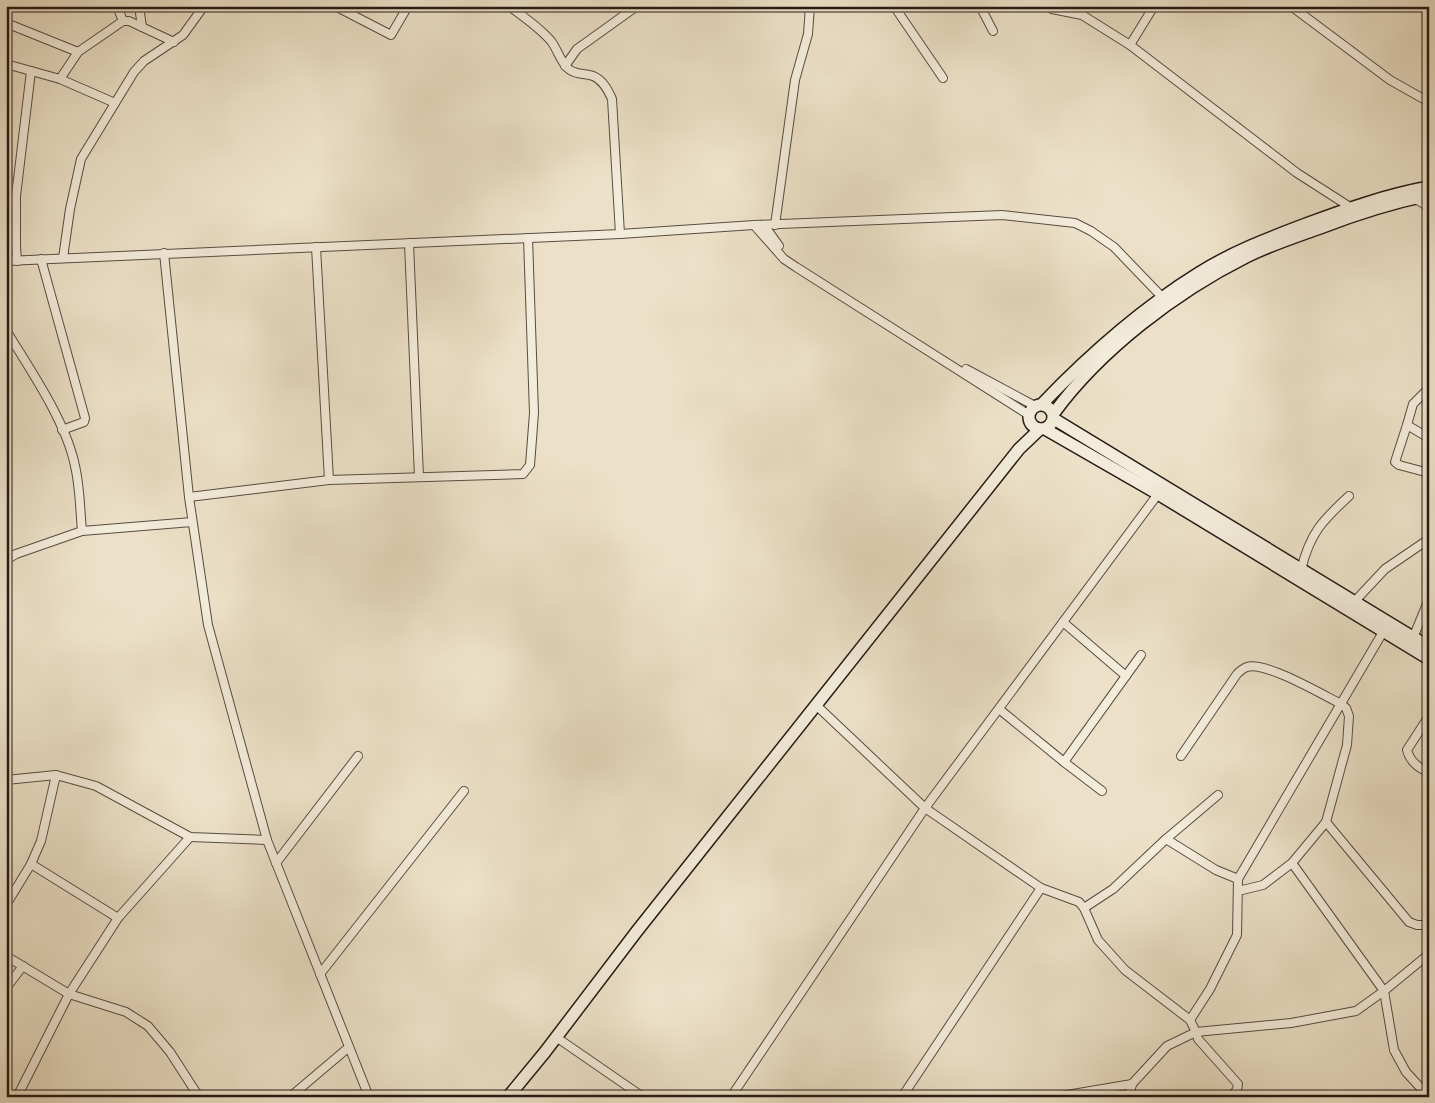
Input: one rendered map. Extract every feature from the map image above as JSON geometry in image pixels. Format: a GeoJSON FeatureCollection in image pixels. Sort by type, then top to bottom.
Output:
{"type":"FeatureCollection","features":[{"type":"Feature","properties":{"kind":"street"},"geometry":{"type":"LineString","coordinates":[[117,6],[123,21]]}},
{"type":"Feature","properties":{"kind":"street"},"geometry":{"type":"LineString","coordinates":[[139,6],[142,27]]}},
{"type":"Feature","properties":{"kind":"street"},"geometry":{"type":"LineString","coordinates":[[63,258],[70,209],[81,159],[134,72],[144,61],[183,35],[204,6]]}},
{"type":"Feature","properties":{"kind":"street"},"geometry":{"type":"LineString","coordinates":[[335,6],[391,35],[408,6]]}},
{"type":"Feature","properties":{"kind":"street"},"geometry":{"type":"LineString","coordinates":[[509,6],[552,42],[565,66],[577,74],[594,76],[608,90],[612,99],[620,234]]}},
{"type":"Feature","properties":{"kind":"street"},"geometry":{"type":"LineString","coordinates":[[565,66],[577,48],[637,6]]}},
{"type":"Feature","properties":{"kind":"street"},"geometry":{"type":"LineString","coordinates":[[775,224],[794,80],[808,34],[810,6]]}},
{"type":"Feature","properties":{"kind":"street"},"geometry":{"type":"LineString","coordinates":[[894,6],[943,78]]}},
{"type":"Feature","properties":{"kind":"street"},"geometry":{"type":"LineString","coordinates":[[980,6],[993,31]]}},
{"type":"Feature","properties":{"kind":"street"},"geometry":{"type":"LineString","coordinates":[[1049,6],[1052,9],[1082,15],[1130,46],[1297,173],[1350,207]]}},
{"type":"Feature","properties":{"kind":"street"},"geometry":{"type":"LineString","coordinates":[[1130,46],[1154,6]]}},
{"type":"Feature","properties":{"kind":"street"},"geometry":{"type":"LineString","coordinates":[[1291,6],[1390,80],[1429,102]]}},
{"type":"Feature","properties":{"kind":"street"},"geometry":{"type":"LineString","coordinates":[[6,21],[6,23],[78,52]]}},
{"type":"Feature","properties":{"kind":"street"},"geometry":{"type":"LineString","coordinates":[[60,80],[78,52],[123,21],[129,21],[174,42]]}},
{"type":"Feature","properties":{"kind":"street"},"geometry":{"type":"LineString","coordinates":[[6,64],[60,80],[115,103]]}},
{"type":"Feature","properties":{"kind":"street"},"geometry":{"type":"LineString","coordinates":[[17,261],[16,196],[31,71]]}},
{"type":"Feature","properties":{"kind":"street"},"geometry":{"type":"LineString","coordinates":[[1018,449],[1034,411],[1099,349],[1198,273],[1240,251],[1350,207],[1392,194],[1429,187]]}},
{"type":"Feature","properties":{"kind":"street"},"geometry":{"type":"LineString","coordinates":[[508,1097],[1018,449],[1042,429],[1049,426],[1069,393],[1107,353],[1163,309],[1218,272],[1247,257],[1379,207],[1429,195]]}},
{"type":"Feature","properties":{"kind":"street"},"geometry":{"type":"LineString","coordinates":[[1414,198],[1429,207]]}},
{"type":"Feature","properties":{"kind":"street"},"geometry":{"type":"LineString","coordinates":[[6,261],[1002,215],[1075,223],[1091,231],[1114,247],[1163,298]]}},
{"type":"Feature","properties":{"kind":"street"},"geometry":{"type":"LineString","coordinates":[[754,225],[784,259],[796,267],[1034,411]]}},
{"type":"Feature","properties":{"kind":"street"},"geometry":{"type":"LineString","coordinates":[[764,225],[788,255],[818,278],[1034,411]]}},
{"type":"Feature","properties":{"kind":"street"},"geometry":{"type":"LineString","coordinates":[[188,497],[328,480],[523,474],[530,465],[534,413],[528,238]]}},
{"type":"Feature","properties":{"kind":"street"},"geometry":{"type":"LineString","coordinates":[[6,243],[16,246]]}},
{"type":"Feature","properties":{"kind":"street"},"geometry":{"type":"LineString","coordinates":[[409,243],[418,478]]}},
{"type":"Feature","properties":{"kind":"street"},"geometry":{"type":"LineString","coordinates":[[316,247],[328,480]]}},
{"type":"Feature","properties":{"kind":"street"},"geometry":{"type":"LineString","coordinates":[[164,253],[188,497],[208,625],[267,840],[369,1097]]}},
{"type":"Feature","properties":{"kind":"street"},"geometry":{"type":"LineString","coordinates":[[41,259],[85,418],[84,422],[62,430]]}},
{"type":"Feature","properties":{"kind":"street"},"geometry":{"type":"LineString","coordinates":[[6,330],[55,414],[62,430],[75,466],[82,531]]}},
{"type":"Feature","properties":{"kind":"street"},"geometry":{"type":"LineString","coordinates":[[1429,388],[1413,404],[1395,462],[1399,465],[1429,473]]}},
{"type":"Feature","properties":{"kind":"street"},"geometry":{"type":"LineString","coordinates":[[1034,411],[1047,405],[1054,416],[1301,570],[1429,647]]}},
{"type":"Feature","properties":{"kind":"street"},"geometry":{"type":"LineString","coordinates":[[1034,411],[1033,426],[1042,429],[1158,494],[1429,659]]}},
{"type":"Feature","properties":{"kind":"street"},"geometry":{"type":"LineString","coordinates":[[1407,426],[1429,438]]}},
{"type":"Feature","properties":{"kind":"street"},"geometry":{"type":"LineString","coordinates":[[731,1097],[925,808],[1158,494]]}},
{"type":"Feature","properties":{"kind":"street"},"geometry":{"type":"LineString","coordinates":[[1301,570],[1312,537],[1328,515],[1349,496]]}},
{"type":"Feature","properties":{"kind":"street"},"geometry":{"type":"LineString","coordinates":[[6,560],[16,554],[82,531],[192,522]]}},
{"type":"Feature","properties":{"kind":"street"},"geometry":{"type":"LineString","coordinates":[[1355,602],[1385,569],[1429,539]]}},
{"type":"Feature","properties":{"kind":"street"},"geometry":{"type":"LineString","coordinates":[[1413,638],[1429,599]]}},
{"type":"Feature","properties":{"kind":"street"},"geometry":{"type":"LineString","coordinates":[[1063,622],[1126,676]]}},
{"type":"Feature","properties":{"kind":"street"},"geometry":{"type":"LineString","coordinates":[[1190,1020],[1210,989],[1237,935],[1238,879],[1383,632]]}},
{"type":"Feature","properties":{"kind":"street"},"geometry":{"type":"LineString","coordinates":[[1064,762],[1141,655]]}},
{"type":"Feature","properties":{"kind":"street"},"geometry":{"type":"LineString","coordinates":[[1181,756],[1237,674],[1246,667],[1256,666],[1275,671],[1346,708],[1349,716],[1347,745],[1326,822],[1292,863],[1263,885],[1238,891]]}},
{"type":"Feature","properties":{"kind":"street"},"geometry":{"type":"LineString","coordinates":[[816,705],[925,808],[1041,888],[1079,902],[1084,908],[1098,940],[1125,970],[1190,1020],[1198,1038],[1238,1084],[1238,1090],[1230,1097]]}},
{"type":"Feature","properties":{"kind":"street"},"geometry":{"type":"LineString","coordinates":[[999,709],[1102,791]]}},
{"type":"Feature","properties":{"kind":"street"},"geometry":{"type":"LineString","coordinates":[[1429,716],[1407,750],[1414,765],[1429,772]]}},
{"type":"Feature","properties":{"kind":"street"},"geometry":{"type":"LineString","coordinates":[[276,863],[358,756]]}},
{"type":"Feature","properties":{"kind":"street"},"geometry":{"type":"LineString","coordinates":[[6,780],[56,776],[96,786],[190,837],[267,840]]}},
{"type":"Feature","properties":{"kind":"street"},"geometry":{"type":"LineString","coordinates":[[6,905],[31,864],[41,842],[56,776]]}},
{"type":"Feature","properties":{"kind":"street"},"geometry":{"type":"LineString","coordinates":[[320,974],[464,791]]}},
{"type":"Feature","properties":{"kind":"street"},"geometry":{"type":"LineString","coordinates":[[1084,908],[1113,888],[1166,839],[1218,795]]}},
{"type":"Feature","properties":{"kind":"street"},"geometry":{"type":"LineString","coordinates":[[1326,822],[1410,922],[1417,925],[1429,925]]}},
{"type":"Feature","properties":{"kind":"street"},"geometry":{"type":"LineString","coordinates":[[17,1097],[69,994],[118,918],[190,837]]}},
{"type":"Feature","properties":{"kind":"street"},"geometry":{"type":"LineString","coordinates":[[1166,839],[1216,870],[1238,879]]}},
{"type":"Feature","properties":{"kind":"street"},"geometry":{"type":"LineString","coordinates":[[1292,863],[1384,992],[1394,1050],[1406,1072],[1429,1097]]}},
{"type":"Feature","properties":{"kind":"street"},"geometry":{"type":"LineString","coordinates":[[31,864],[118,918]]}},
{"type":"Feature","properties":{"kind":"street"},"geometry":{"type":"LineString","coordinates":[[902,1097],[1041,888]]}},
{"type":"Feature","properties":{"kind":"street"},"geometry":{"type":"LineString","coordinates":[[1129,1097],[1132,1084],[1167,1046],[1196,1032],[1291,1023],[1356,1011],[1384,992],[1429,954]]}},
{"type":"Feature","properties":{"kind":"street"},"geometry":{"type":"LineString","coordinates":[[6,956],[69,994],[126,1012],[148,1026],[170,1052],[199,1097]]}},
{"type":"Feature","properties":{"kind":"street"},"geometry":{"type":"LineString","coordinates":[[6,988],[23,966]]}},
{"type":"Feature","properties":{"kind":"street"},"geometry":{"type":"LineString","coordinates":[[556,1037],[643,1097]]}},
{"type":"Feature","properties":{"kind":"street"},"geometry":{"type":"LineString","coordinates":[[290,1097],[349,1047]]}},
{"type":"Feature","properties":{"kind":"street"},"geometry":{"type":"LineString","coordinates":[[1055,1097],[1132,1084]]}}]}
